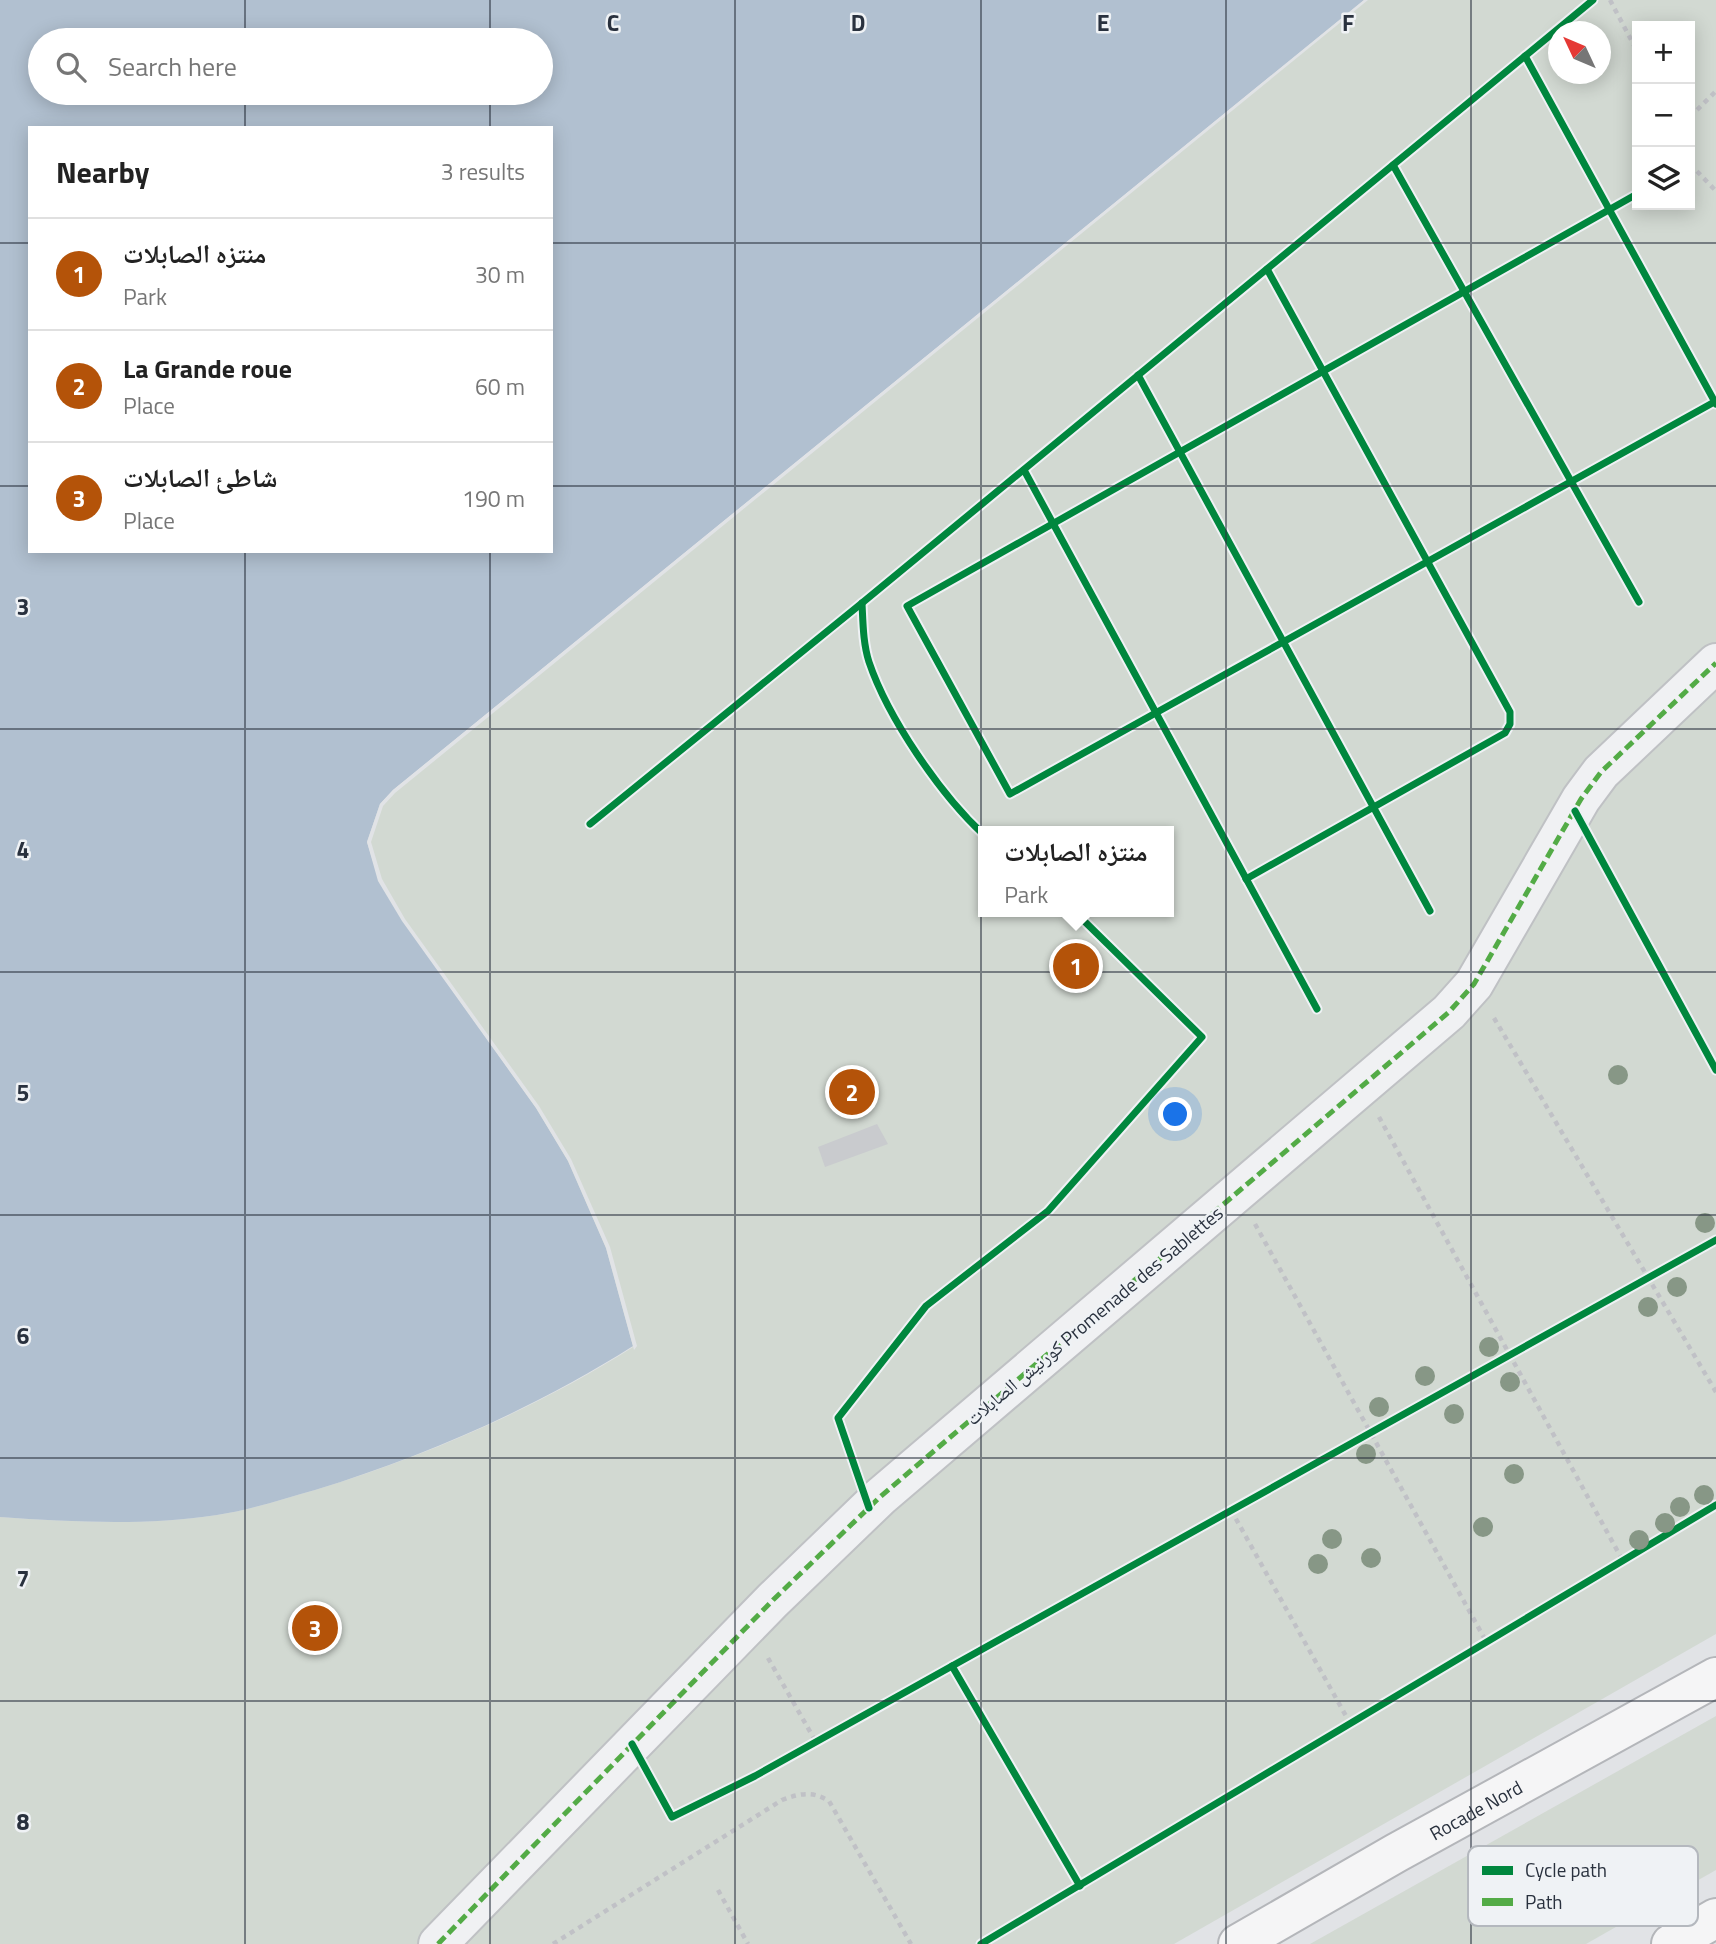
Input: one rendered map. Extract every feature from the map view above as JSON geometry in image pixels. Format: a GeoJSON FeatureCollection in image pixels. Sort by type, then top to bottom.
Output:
{"type":"FeatureCollection","features":[{"type":"Feature","properties":{"kind":"highway","name":"Rocade Nord"},"geometry":{"type":"LineString","coordinates":[[1238,1944],[1396,1853],[1716,1677]]}},
{"type":"Feature","properties":{"kind":"highway"},"geometry":{"type":"LineString","coordinates":[[1671,1944],[1716,1918]]}},
{"type":"Feature","properties":{"kind":"street","name":"كورنيش الصابلات Promenade des Sablettes"},"geometry":{"type":"LineString","coordinates":[[438,1944],[749,1624],[869,1508],[1448,1012],[1474,984],[1581,799],[1601,772],[1716,663]]}},
{"type":"Feature","properties":{"kind":"path"},"geometry":{"type":"LineString","coordinates":[[1610,0],[1632,42]]}},
{"type":"Feature","properties":{"kind":"path"},"geometry":{"type":"LineString","coordinates":[[1515,64],[1535,48]]}},
{"type":"Feature","properties":{"kind":"path"},"geometry":{"type":"LineString","coordinates":[[1525,56],[1609,209],[1716,402],[1010,794],[907,606],[1609,209],[1632,197]]}},
{"type":"Feature","properties":{"kind":"path"},"geometry":{"type":"LineString","coordinates":[[1695,112],[1716,91]]}},
{"type":"Feature","properties":{"kind":"path"},"geometry":{"type":"LineString","coordinates":[[1383,173],[1404,156]]}},
{"type":"Feature","properties":{"kind":"path"},"geometry":{"type":"LineString","coordinates":[[1394,164],[1639,602]]}},
{"type":"Feature","properties":{"kind":"path"},"geometry":{"type":"LineString","coordinates":[[1695,169],[1716,191]]}},
{"type":"Feature","properties":{"kind":"path"},"geometry":{"type":"LineString","coordinates":[[1257,278],[1278,260]]}},
{"type":"Feature","properties":{"kind":"path"},"geometry":{"type":"LineString","coordinates":[[1246,879],[1505,733],[1510,724],[1510,712],[1268,269]]}},
{"type":"Feature","properties":{"kind":"path"},"geometry":{"type":"LineString","coordinates":[[1127,384],[1148,367]]}},
{"type":"Feature","properties":{"kind":"path"},"geometry":{"type":"LineString","coordinates":[[1138,375],[1430,911]]}},
{"type":"Feature","properties":{"kind":"path"},"geometry":{"type":"LineString","coordinates":[[1013,479],[1034,461]]}},
{"type":"Feature","properties":{"kind":"path"},"geometry":{"type":"LineString","coordinates":[[1024,470],[1317,1009]]}},
{"type":"Feature","properties":{"kind":"path"},"geometry":{"type":"LineString","coordinates":[[852,611],[873,594]]}},
{"type":"Feature","properties":{"kind":"path"},"geometry":{"type":"LineString","coordinates":[[862,603],[863,634],[869,662],[894,715],[933,775],[978,829]]}},
{"type":"Feature","properties":{"kind":"path"},"geometry":{"type":"LineString","coordinates":[[869,1508],[838,1418],[926,1306],[1048,1211],[1202,1037],[1080,917]]}},
{"type":"Feature","properties":{"kind":"path"},"geometry":{"type":"LineString","coordinates":[[1474,984],[1716,1392]]}},
{"type":"Feature","properties":{"kind":"path"},"geometry":{"type":"LineString","coordinates":[[1362,1087],[1623,1561]]}},
{"type":"Feature","properties":{"kind":"path"},"geometry":{"type":"LineString","coordinates":[[1237,1193],[1487,1643]]}},
{"type":"Feature","properties":{"kind":"path"},"geometry":{"type":"LineString","coordinates":[[1637,1284],[1660,1271]]}},
{"type":"Feature","properties":{"kind":"path"},"geometry":{"type":"LineString","coordinates":[[1498,1362],[1521,1349]]}},
{"type":"Feature","properties":{"kind":"path"},"geometry":{"type":"LineString","coordinates":[[1359,1439],[1382,1426]]}},
{"type":"Feature","properties":{"kind":"path"},"geometry":{"type":"LineString","coordinates":[[1219,1517],[1243,1504]]}},
{"type":"Feature","properties":{"kind":"path"},"geometry":{"type":"LineString","coordinates":[[1231,1510],[1351,1725]]}},
{"type":"Feature","properties":{"kind":"path"},"geometry":{"type":"LineString","coordinates":[[1611,1568],[1634,1554]]}},
{"type":"Feature","properties":{"kind":"path"},"geometry":{"type":"LineString","coordinates":[[749,1624],[816,1742]]}},
{"type":"Feature","properties":{"kind":"path"},"geometry":{"type":"LineString","coordinates":[[1476,1650],[1499,1637]]}},
{"type":"Feature","properties":{"kind":"path"},"geometry":{"type":"LineString","coordinates":[[1339,1732],[1363,1718]]}},
{"type":"Feature","properties":{"kind":"path"},"geometry":{"type":"LineString","coordinates":[[804,1749],[827,1736]]}},
{"type":"Feature","properties":{"kind":"path"},"geometry":{"type":"LineString","coordinates":[[553,1944],[782,1800],[807,1793],[830,1801],[911,1944]]}},
{"type":"Feature","properties":{"kind":"path"},"geometry":{"type":"LineString","coordinates":[[718,1890],[748,1944]]}},
{"type":"Feature","properties":{"kind":"shaded area"},"geometry":{"type":"Polygon","coordinates":[[[1364,0],[1716,0],[1716,1634],[1174,1944],[0,1944],[0,1517],[163,1521],[217,1515],[266,1504],[357,1477],[479,1429],[558,1391],[633,1347],[378,881],[367,842],[380,804],[1364,0]]]}},
{"type":"Feature","properties":{"kind":"shaded area"},"geometry":{"type":"Polygon","coordinates":[[[1716,1716],[1716,1870],[1698,1880],[1698,1846],[1485,1846],[1716,1716]]]}},
{"type":"Feature","properties":{"kind":"shaded area"},"geometry":{"type":"Polygon","coordinates":[[[1468,1855],[1468,1926],[1618,1926],[1586,1944],[1310,1944],[1468,1855]]]}},
{"type":"Feature","properties":{"kind":"water"},"geometry":{"type":"Polygon","coordinates":[[[0,0],[1364,0],[393,790],[380,804],[367,842],[379,881],[403,921],[536,1108],[568,1161],[606,1248],[633,1346],[519,1410],[439,1446],[357,1477],[266,1504],[217,1515],[163,1521],[0,1517],[0,0]]]}},
{"type":"Feature","properties":{"kind":"pier"},"geometry":{"type":"Polygon","coordinates":[[[1364,0],[1368,0],[395,793],[383,806],[371,842],[382,879],[405,919],[539,1106],[571,1159],[610,1247],[637,1346],[634,1350],[606,1248],[568,1161],[536,1108],[402,921],[378,881],[367,842],[380,804],[393,790],[1364,0]]]}},
{"type":"Feature","properties":{"kind":"building"},"geometry":{"type":"Polygon","coordinates":[[[877,1124],[888,1144],[825,1167],[818,1147],[877,1124]]]}},
{"type":"Feature","properties":{"kind":"marked path"},"geometry":{"type":"LineString","coordinates":[[438,1944],[773,1600],[880,1497],[1449,1012],[1474,984],[1581,799],[1601,772],[1716,663]]}},
{"type":"Feature","properties":{"kind":"cycle path"},"geometry":{"type":"LineString","coordinates":[[590,824],[1593,0]]}},
{"type":"Feature","properties":{"kind":"cycle path"},"geometry":{"type":"LineString","coordinates":[[1525,56],[1716,404]]}},
{"type":"Feature","properties":{"kind":"cycle path"},"geometry":{"type":"LineString","coordinates":[[1393,165],[1639,602]]}},
{"type":"Feature","properties":{"kind":"cycle path"},"geometry":{"type":"LineString","coordinates":[[1632,197],[907,606],[1010,794],[1716,401]]}},
{"type":"Feature","properties":{"kind":"cycle path"},"geometry":{"type":"LineString","coordinates":[[1246,879],[1505,733],[1510,724],[1510,712],[1267,269]]}},
{"type":"Feature","properties":{"kind":"cycle path"},"geometry":{"type":"LineString","coordinates":[[1138,375],[1430,911]]}},
{"type":"Feature","properties":{"kind":"cycle path"},"geometry":{"type":"LineString","coordinates":[[1024,470],[1317,1009]]}},
{"type":"Feature","properties":{"kind":"cycle path"},"geometry":{"type":"LineString","coordinates":[[862,603],[867,655],[889,707],[933,777],[978,829]]}},
{"type":"Feature","properties":{"kind":"cycle path"},"geometry":{"type":"LineString","coordinates":[[1575,811],[1716,1070]]}},
{"type":"Feature","properties":{"kind":"cycle path"},"geometry":{"type":"LineString","coordinates":[[869,1508],[838,1418],[926,1306],[1048,1211],[1202,1037],[1080,917]]}},
{"type":"Feature","properties":{"kind":"cycle path"},"geometry":{"type":"LineString","coordinates":[[632,1744],[672,1817],[755,1776],[1716,1240]]}},
{"type":"Feature","properties":{"kind":"cycle path"},"geometry":{"type":"LineString","coordinates":[[981,1944],[1716,1505]]}},
{"type":"Feature","properties":{"kind":"cycle path"},"geometry":{"type":"LineString","coordinates":[[952,1666],[1080,1886]]}},
{"type":"Feature","properties":{"kind":"place","name":"منتزه الصابلات"},"geometry":{"type":"Point","coordinates":[1076,966]}},
{"type":"Feature","properties":{"kind":"place","name":"La Grande roue"},"geometry":{"type":"Point","coordinates":[852,1092]}},
{"type":"Feature","properties":{"kind":"place","name":"شاطئ الصابلات"},"geometry":{"type":"Point","coordinates":[315,1628]}}]}
